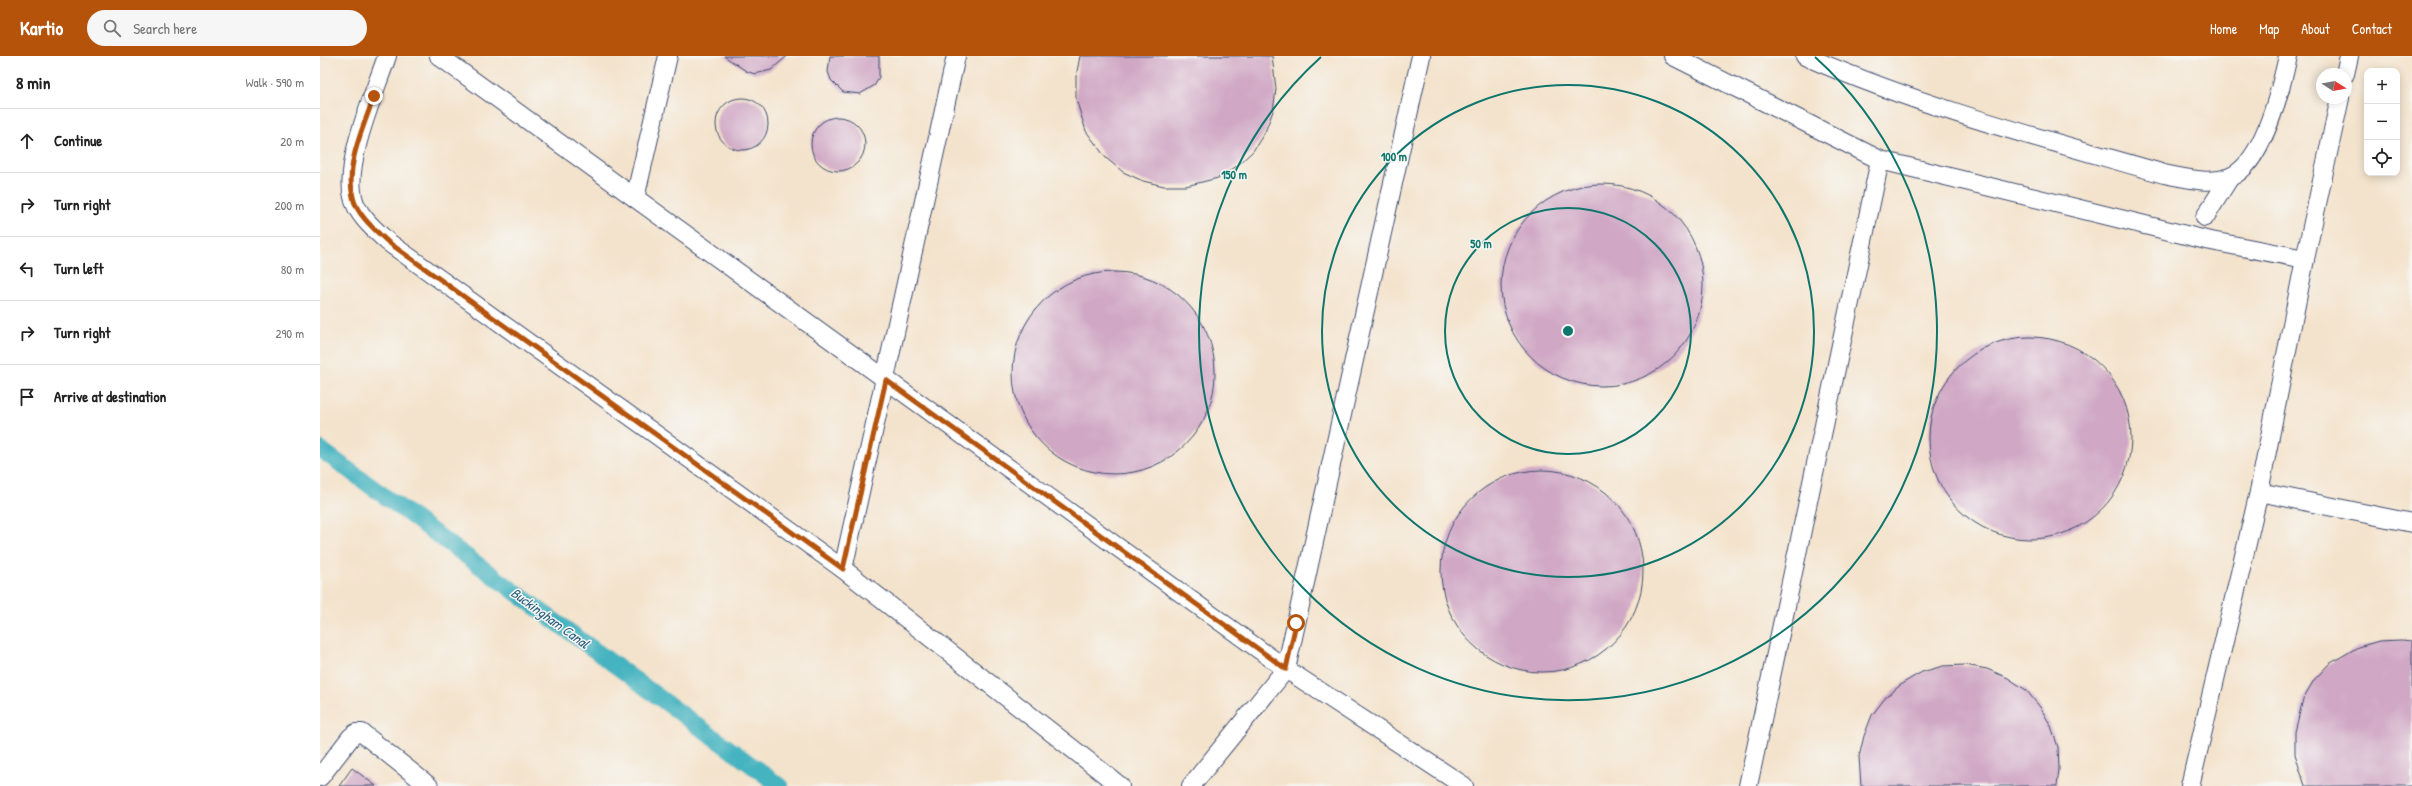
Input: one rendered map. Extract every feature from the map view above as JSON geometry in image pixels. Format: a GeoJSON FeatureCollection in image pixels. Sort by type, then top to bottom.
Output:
{"type":"FeatureCollection","features":[{"type":"Feature","properties":{"kind":"street"},"geometry":{"type":"LineString","coordinates":[[387,56],[352,164],[353,198],[368,223],[388,242],[843,569],[1120,786]]}},
{"type":"Feature","properties":{"kind":"street"},"geometry":{"type":"LineString","coordinates":[[439,56],[1286,669],[1464,786]]}},
{"type":"Feature","properties":{"kind":"street"},"geometry":{"type":"LineString","coordinates":[[635,198],[668,56]]}},
{"type":"Feature","properties":{"kind":"street"},"geometry":{"type":"LineString","coordinates":[[843,569],[886,380],[956,56]]}},
{"type":"Feature","properties":{"kind":"street"},"geometry":{"type":"LineString","coordinates":[[1191,786],[1286,669],[1421,56]]}},
{"type":"Feature","properties":{"kind":"street"},"geometry":{"type":"LineString","coordinates":[[1673,56],[1880,160],[2206,240],[2305,259]]}},
{"type":"Feature","properties":{"kind":"street"},"geometry":{"type":"LineString","coordinates":[[1804,56],[1854,78],[1925,104],[2164,174],[2204,181],[2230,177],[2246,167],[2259,146],[2283,79],[2288,56]]}},
{"type":"Feature","properties":{"kind":"street"},"geometry":{"type":"LineString","coordinates":[[2346,68],[2349,56]]}},
{"type":"Feature","properties":{"kind":"street"},"geometry":{"type":"LineString","coordinates":[[2190,786],[2259,492],[2305,259],[2339,104]]}},
{"type":"Feature","properties":{"kind":"street"},"geometry":{"type":"LineString","coordinates":[[1748,786],[1880,160]]}},
{"type":"Feature","properties":{"kind":"street"},"geometry":{"type":"LineString","coordinates":[[2205,217],[2230,177]]}},
{"type":"Feature","properties":{"kind":"street"},"geometry":{"type":"LineString","coordinates":[[2259,492],[2412,523]]}},
{"type":"Feature","properties":{"kind":"street"},"geometry":{"type":"LineString","coordinates":[[320,777],[351,737],[356,733],[362,733],[429,786]]}},
{"type":"Feature","properties":{"kind":"building"},"geometry":{"type":"Polygon","coordinates":[[[724,56],[787,56],[771,70],[755,74],[746,71],[724,56]]]}},
{"type":"Feature","properties":{"kind":"building"},"geometry":{"type":"Polygon","coordinates":[[[830,56],[879,56],[879,77],[875,85],[860,94],[843,92],[831,80],[828,72],[830,56]]]}},
{"type":"Feature","properties":{"kind":"building"},"geometry":{"type":"Polygon","coordinates":[[[1080,56],[1272,56],[1276,89],[1273,111],[1265,132],[1253,151],[1237,166],[1218,178],[1186,186],[1164,186],[1143,181],[1123,172],[1106,158],[1086,131],[1076,99],[1076,77],[1080,56]]]}},
{"type":"Feature","properties":{"kind":"building"},"geometry":{"type":"Polygon","coordinates":[[[737,98],[747,98],[761,105],[768,119],[768,129],[761,143],[747,150],[737,150],[727,146],[720,139],[716,129],[716,119],[720,109],[727,102],[737,98]]]}},
{"type":"Feature","properties":{"kind":"building"},"geometry":{"type":"Polygon","coordinates":[[[838,117],[848,119],[857,125],[863,134],[865,144],[863,154],[857,163],[848,169],[838,171],[828,169],[819,163],[813,154],[811,144],[813,134],[819,125],[828,119],[838,117]]]}},
{"type":"Feature","properties":{"kind":"building"},"geometry":{"type":"Polygon","coordinates":[[[1602,184],[1622,186],[1649,196],[1666,207],[1680,221],[1695,247],[1701,265],[1703,285],[1701,305],[1691,332],[1680,349],[1666,363],[1640,378],[1622,384],[1602,386],[1582,384],[1555,374],[1538,363],[1524,349],[1509,323],[1503,305],[1501,285],[1503,265],[1513,238],[1524,221],[1538,207],[1564,192],[1582,186],[1602,184]]]}},
{"type":"Feature","properties":{"kind":"building"},"geometry":{"type":"Polygon","coordinates":[[[1114,272],[1134,274],[1161,284],[1178,295],[1192,309],[1207,335],[1213,353],[1215,373],[1213,393],[1203,420],[1192,437],[1178,451],[1152,466],[1134,472],[1114,474],[1094,472],[1067,462],[1050,451],[1036,437],[1021,411],[1015,393],[1013,373],[1015,353],[1025,326],[1036,309],[1050,295],[1076,280],[1094,274],[1114,272]]]}},
{"type":"Feature","properties":{"kind":"building"},"geometry":{"type":"Polygon","coordinates":[[[2030,337],[2050,339],[2077,349],[2094,360],[2108,374],[2123,400],[2129,418],[2131,438],[2129,458],[2119,485],[2108,502],[2094,516],[2068,531],[2050,537],[2030,539],[2010,537],[1983,527],[1966,516],[1952,502],[1937,476],[1931,458],[1929,438],[1931,418],[1941,391],[1952,374],[1966,360],[1992,345],[2010,339],[2030,337]]]}},
{"type":"Feature","properties":{"kind":"building"},"geometry":{"type":"Polygon","coordinates":[[[1542,470],[1562,472],[1589,482],[1606,493],[1620,507],[1635,533],[1641,551],[1643,571],[1641,591],[1631,618],[1620,635],[1606,649],[1580,664],[1562,670],[1542,672],[1522,670],[1495,660],[1478,649],[1464,635],[1449,609],[1443,591],[1441,571],[1443,551],[1453,524],[1464,507],[1478,493],[1504,478],[1522,472],[1542,470]]]}},
{"type":"Feature","properties":{"kind":"building"},"geometry":{"type":"Polygon","coordinates":[[[2379,641],[2412,641],[2412,786],[2305,786],[2295,754],[2295,732],[2303,699],[2314,680],[2329,664],[2358,647],[2379,641]]]}},
{"type":"Feature","properties":{"kind":"building"},"geometry":{"type":"Polygon","coordinates":[[[1965,665],[1987,669],[2008,678],[2026,690],[2040,707],[2051,726],[2058,747],[2059,769],[2057,786],[1861,786],[1859,757],[1864,736],[1872,715],[1886,697],[1903,683],[1922,672],[1943,666],[1965,665]]]}},
{"type":"Feature","properties":{"kind":"building"},"geometry":{"type":"Polygon","coordinates":[[[352,768],[376,786],[339,786],[352,768]]]}},
{"type":"Feature","properties":{"kind":"waterway","name":"Buckingham Canal"},"geometry":{"type":"LineString","coordinates":[[320,449],[780,786]]}},
{"type":"Feature","properties":{"kind":"route"},"geometry":{"type":"LineString","coordinates":[[374,96],[352,164],[353,198],[368,223],[388,242],[843,569],[886,380],[1286,669],[1296,623]]}}]}
